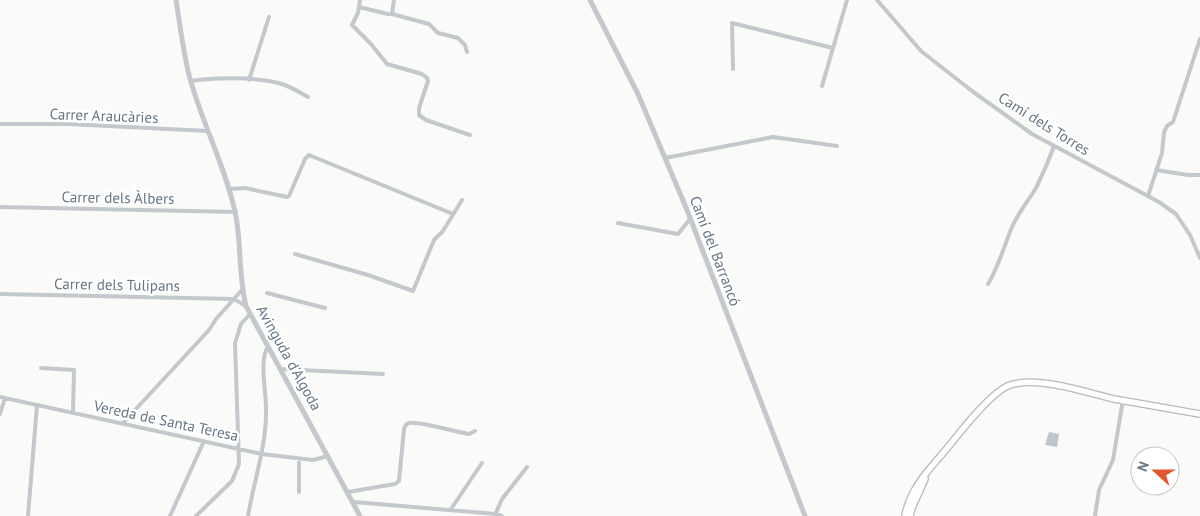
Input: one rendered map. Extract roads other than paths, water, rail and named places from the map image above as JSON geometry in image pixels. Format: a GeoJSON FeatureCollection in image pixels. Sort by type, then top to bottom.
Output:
{"type":"FeatureCollection","features":[{"type":"Feature","properties":{"kind":"main road"},"geometry":{"type":"LineString","coordinates":[[908,516],[910,499],[917,484],[967,424],[996,393],[1009,385],[1034,381],[1200,414]]}},
{"type":"Feature","properties":{"kind":"main road"},"geometry":{"type":"LineString","coordinates":[[908,516],[922,485],[936,462]]}},
{"type":"Feature","properties":{"kind":"street","name":"Avinguda d'Algoda"},"geometry":{"type":"LineString","coordinates":[[176,0],[191,81],[230,189],[236,212],[240,244],[242,290],[246,306],[360,516]]}},
{"type":"Feature","properties":{"kind":"street"},"geometry":{"type":"LineString","coordinates":[[360,0],[352,25],[387,64],[422,74],[427,78],[428,82],[419,108],[419,115],[426,120],[470,136]]}},
{"type":"Feature","properties":{"kind":"street"},"geometry":{"type":"LineString","coordinates":[[392,14],[394,0]]}},
{"type":"Feature","properties":{"kind":"street","name":"Camí del Barrancó"},"geometry":{"type":"LineString","coordinates":[[590,0],[638,94],[665,158],[805,516]]}},
{"type":"Feature","properties":{"kind":"street"},"geometry":{"type":"LineString","coordinates":[[822,86],[847,0]]}},
{"type":"Feature","properties":{"kind":"street","name":"Camí dels Torres"},"geometry":{"type":"LineString","coordinates":[[877,0],[922,51],[972,91],[1032,134],[1148,196],[1176,214],[1190,236],[1200,258]]}},
{"type":"Feature","properties":{"kind":"street"},"geometry":{"type":"LineString","coordinates":[[359,7],[429,24],[438,33],[458,38],[465,45],[467,52]]}},
{"type":"Feature","properties":{"kind":"street"},"geometry":{"type":"LineString","coordinates":[[249,80],[270,16]]}},
{"type":"Feature","properties":{"kind":"street"},"geometry":{"type":"LineString","coordinates":[[733,69],[732,23],[833,48]]}},
{"type":"Feature","properties":{"kind":"street"},"geometry":{"type":"LineString","coordinates":[[1148,196],[1162,153],[1164,132],[1167,126],[1173,122],[1200,39]]}},
{"type":"Feature","properties":{"kind":"street"},"geometry":{"type":"LineString","coordinates":[[191,81],[203,79],[249,80],[278,83],[308,97]]}},
{"type":"Feature","properties":{"kind":"street","name":"Carrer Araucàries"},"geometry":{"type":"LineString","coordinates":[[0,124],[67,124],[208,131]]}},
{"type":"Feature","properties":{"kind":"street"},"geometry":{"type":"LineString","coordinates":[[665,158],[773,137],[837,146]]}},
{"type":"Feature","properties":{"kind":"street"},"geometry":{"type":"LineString","coordinates":[[988,284],[1002,257],[1012,227],[1022,208],[1035,190],[1054,146]]}},
{"type":"Feature","properties":{"kind":"street"},"geometry":{"type":"LineString","coordinates":[[230,189],[245,188],[287,197],[305,159],[310,155],[453,214]]}},
{"type":"Feature","properties":{"kind":"street"},"geometry":{"type":"LineString","coordinates":[[1156,170],[1200,175]]}},
{"type":"Feature","properties":{"kind":"street"},"geometry":{"type":"LineString","coordinates":[[295,254],[368,275],[413,291],[434,240],[443,231],[462,200]]}},
{"type":"Feature","properties":{"kind":"street","name":"Carrer dels Àlbers"},"geometry":{"type":"LineString","coordinates":[[0,206],[236,212]]}},
{"type":"Feature","properties":{"kind":"street"},"geometry":{"type":"LineString","coordinates":[[618,223],[678,234],[690,219]]}},
{"type":"Feature","properties":{"kind":"street"},"geometry":{"type":"LineString","coordinates":[[123,423],[210,330],[216,319],[242,290]]}},
{"type":"Feature","properties":{"kind":"street"},"geometry":{"type":"LineString","coordinates":[[266,293],[325,308]]}},
{"type":"Feature","properties":{"kind":"street","name":"Carrer dels Tulipans"},"geometry":{"type":"LineString","coordinates":[[0,294],[234,299],[246,306]]}},
{"type":"Feature","properties":{"kind":"street"},"geometry":{"type":"LineString","coordinates":[[196,516],[232,481],[239,464],[235,343],[241,324],[250,314]]}},
{"type":"Feature","properties":{"kind":"street"},"geometry":{"type":"LineString","coordinates":[[248,516],[262,454],[266,417],[263,358],[268,347]]}},
{"type":"Feature","properties":{"kind":"street"},"geometry":{"type":"LineString","coordinates":[[41,368],[74,370],[73,412]]}},
{"type":"Feature","properties":{"kind":"street"},"geometry":{"type":"LineString","coordinates":[[280,369],[383,374]]}},
{"type":"Feature","properties":{"kind":"street"},"geometry":{"type":"LineString","coordinates":[[0,414],[2,397]]}},
{"type":"Feature","properties":{"kind":"street","name":"Vereda de Santa Teresa"},"geometry":{"type":"LineString","coordinates":[[2,397],[262,454],[299,459],[320,459],[328,456]]}},
{"type":"Feature","properties":{"kind":"street"},"geometry":{"type":"LineString","coordinates":[[1095,516],[1099,490],[1113,460],[1123,400]]}},
{"type":"Feature","properties":{"kind":"street"},"geometry":{"type":"LineString","coordinates":[[28,516],[37,404]]}},
{"type":"Feature","properties":{"kind":"street"},"geometry":{"type":"LineString","coordinates":[[348,492],[395,484],[399,481],[405,425],[410,423],[420,424],[469,434],[475,431]]}},
{"type":"Feature","properties":{"kind":"street"},"geometry":{"type":"LineString","coordinates":[[170,516],[204,441]]}},
{"type":"Feature","properties":{"kind":"street"},"geometry":{"type":"LineString","coordinates":[[299,459],[299,492]]}},
{"type":"Feature","properties":{"kind":"street"},"geometry":{"type":"LineString","coordinates":[[451,509],[482,463]]}},
{"type":"Feature","properties":{"kind":"street"},"geometry":{"type":"LineString","coordinates":[[495,515],[502,499],[527,467]]}},
{"type":"Feature","properties":{"kind":"street"},"geometry":{"type":"LineString","coordinates":[[354,502],[451,509],[502,516]]}}]}
